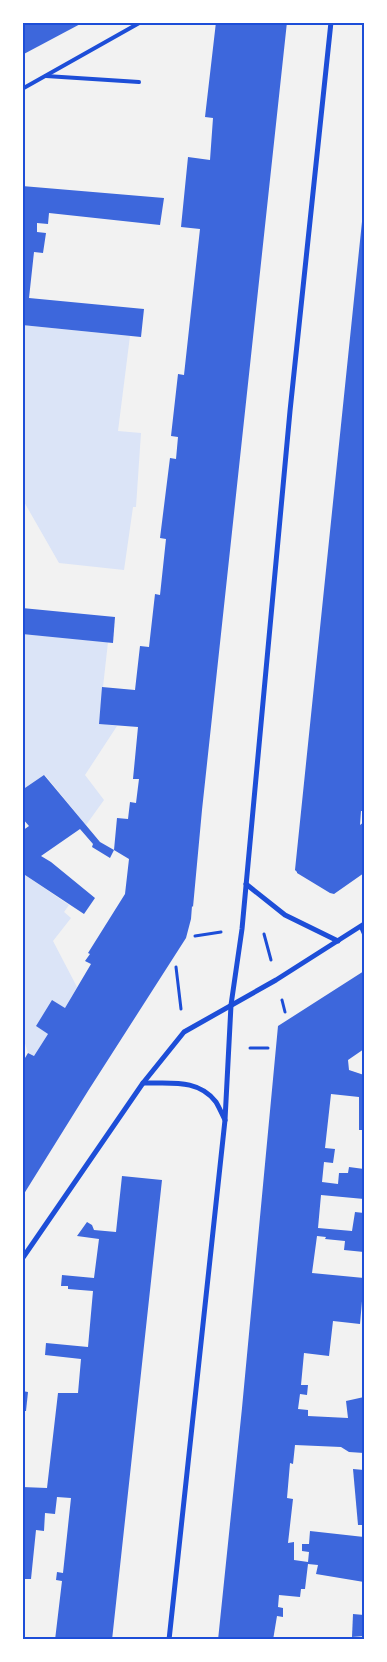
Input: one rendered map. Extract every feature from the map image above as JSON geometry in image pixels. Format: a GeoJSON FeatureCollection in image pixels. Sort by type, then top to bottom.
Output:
{"type":"FeatureCollection","features":[{"type":"Feature","properties":{"kind":"street"},"geometry":{"type":"LineString","coordinates":[[169,1640],[225,1120],[231,1005],[242,928],[290,411],[332,22]]}},
{"type":"Feature","properties":{"kind":"street"},"geometry":{"type":"LineString","coordinates":[[246,884],[285,916],[338,941]]}},
{"type":"Feature","properties":{"kind":"street"},"geometry":{"type":"LineString","coordinates":[[22,1259],[143,1083],[184,1032],[276,980],[363,926]]}},
{"type":"Feature","properties":{"kind":"street"},"geometry":{"type":"LineString","coordinates":[[143,1083],[191,1084],[205,1092],[215,1102],[225,1120]]}},
{"type":"Feature","properties":{"kind":"lane"},"geometry":{"type":"LineString","coordinates":[[22,89],[141,22]]}},
{"type":"Feature","properties":{"kind":"lane"},"geometry":{"type":"LineString","coordinates":[[46,76],[139,82]]}},
{"type":"Feature","properties":{"kind":"lane"},"geometry":{"type":"LineString","coordinates":[[363,926],[364,934]]}},
{"type":"Feature","properties":{"kind":"shaded area"},"geometry":{"type":"Polygon","coordinates":[[[22,325],[130,336],[118,431],[141,433],[136,507],[133,507],[124,570],[59,563],[23,500],[22,325]]]}},
{"type":"Feature","properties":{"kind":"shaded area"},"geometry":{"type":"Polygon","coordinates":[[[23,634],[108,642],[99,723],[117,726],[85,775],[104,800],[86,825],[45,775],[23,789],[23,634]]]}},
{"type":"Feature","properties":{"kind":"shaded area"},"geometry":{"type":"Polygon","coordinates":[[[22,873],[69,905],[64,912],[71,918],[53,941],[77,987],[65,1008],[52,1001],[36,1026],[48,1034],[34,1056],[28,1053],[23,1037],[22,873]]]}},
{"type":"Feature","properties":{"kind":"building"},"geometry":{"type":"Polygon","coordinates":[[[22,22],[84,22],[22,55],[22,22]]]}},
{"type":"Feature","properties":{"kind":"building"},"geometry":{"type":"Polygon","coordinates":[[[216,22],[287,22],[193,907],[186,938],[22,1197],[22,1063],[28,1053],[34,1056],[48,1034],[36,1026],[52,1000],[65,1008],[91,964],[85,961],[90,954],[88,953],[125,894],[129,859],[114,850],[117,818],[128,819],[130,802],[136,803],[139,779],[133,779],[138,727],[99,724],[102,687],[135,690],[140,646],[149,647],[155,594],[160,595],[166,539],[160,538],[170,458],[176,459],[178,437],[171,436],[178,374],[184,375],[200,229],[181,227],[188,157],[210,160],[213,118],[205,117],[216,22]]]}},
{"type":"Feature","properties":{"kind":"building"},"geometry":{"type":"Polygon","coordinates":[[[22,186],[164,198],[160,225],[49,213],[48,224],[37,223],[37,232],[46,233],[43,253],[34,252],[29,298],[144,309],[141,337],[22,325],[22,186]]]}},
{"type":"Feature","properties":{"kind":"building"},"geometry":{"type":"Polygon","coordinates":[[[363,212],[364,811],[361,811],[360,825],[364,822],[364,873],[334,894],[297,873],[295,870],[363,212]]]}},
{"type":"Feature","properties":{"kind":"building"},"geometry":{"type":"Polygon","coordinates":[[[22,608],[115,617],[113,643],[22,634],[22,608]]]}},
{"type":"Feature","properties":{"kind":"building"},"geometry":{"type":"Polygon","coordinates":[[[44,775],[100,842],[114,850],[110,858],[92,847],[93,844],[80,829],[41,856],[95,898],[84,914],[22,873],[22,831],[29,826],[22,818],[22,790],[44,775]]]}},
{"type":"Feature","properties":{"kind":"building"},"geometry":{"type":"Polygon","coordinates":[[[364,971],[364,1049],[348,1060],[349,1070],[364,1075],[364,1130],[359,1130],[359,1097],[331,1094],[325,1148],[335,1149],[333,1163],[324,1162],[322,1182],[338,1184],[339,1173],[348,1173],[349,1167],[364,1169],[364,1199],[321,1195],[318,1228],[352,1231],[355,1212],[364,1213],[364,1252],[344,1250],[345,1241],[325,1239],[326,1237],[317,1236],[312,1273],[364,1278],[360,1324],[333,1321],[329,1356],[304,1353],[301,1385],[308,1385],[307,1395],[300,1394],[298,1409],[308,1410],[308,1416],[348,1418],[346,1401],[364,1397],[364,1453],[349,1452],[341,1447],[295,1445],[293,1464],[290,1463],[287,1498],[293,1499],[288,1543],[294,1542],[294,1560],[308,1562],[309,1552],[302,1551],[302,1544],[309,1544],[310,1531],[364,1537],[364,1582],[316,1574],[318,1565],[308,1564],[305,1589],[301,1589],[300,1597],[279,1595],[278,1607],[283,1608],[283,1617],[277,1616],[273,1640],[218,1640],[278,1026],[364,971]]]}},
{"type":"Feature","properties":{"kind":"building"},"geometry":{"type":"Polygon","coordinates":[[[122,1176],[162,1180],[112,1640],[55,1640],[62,1581],[56,1580],[57,1572],[63,1573],[71,1498],[57,1497],[55,1514],[45,1513],[44,1531],[36,1530],[31,1579],[22,1579],[22,1487],[47,1488],[58,1393],[78,1393],[81,1359],[45,1355],[46,1343],[88,1347],[93,1291],[68,1289],[68,1286],[61,1286],[62,1275],[94,1278],[99,1239],[77,1236],[87,1222],[92,1225],[94,1230],[116,1232],[122,1176]]]}},
{"type":"Feature","properties":{"kind":"building"},"geometry":{"type":"Polygon","coordinates":[[[22,1391],[28,1392],[26,1411],[22,1411],[22,1391]]]}},
{"type":"Feature","properties":{"kind":"building"},"geometry":{"type":"Polygon","coordinates":[[[353,1469],[364,1470],[364,1525],[358,1525],[353,1469]]]}},
{"type":"Feature","properties":{"kind":"building"},"geometry":{"type":"Polygon","coordinates":[[[353,1614],[364,1615],[364,1636],[352,1637],[353,1614]]]}}]}
